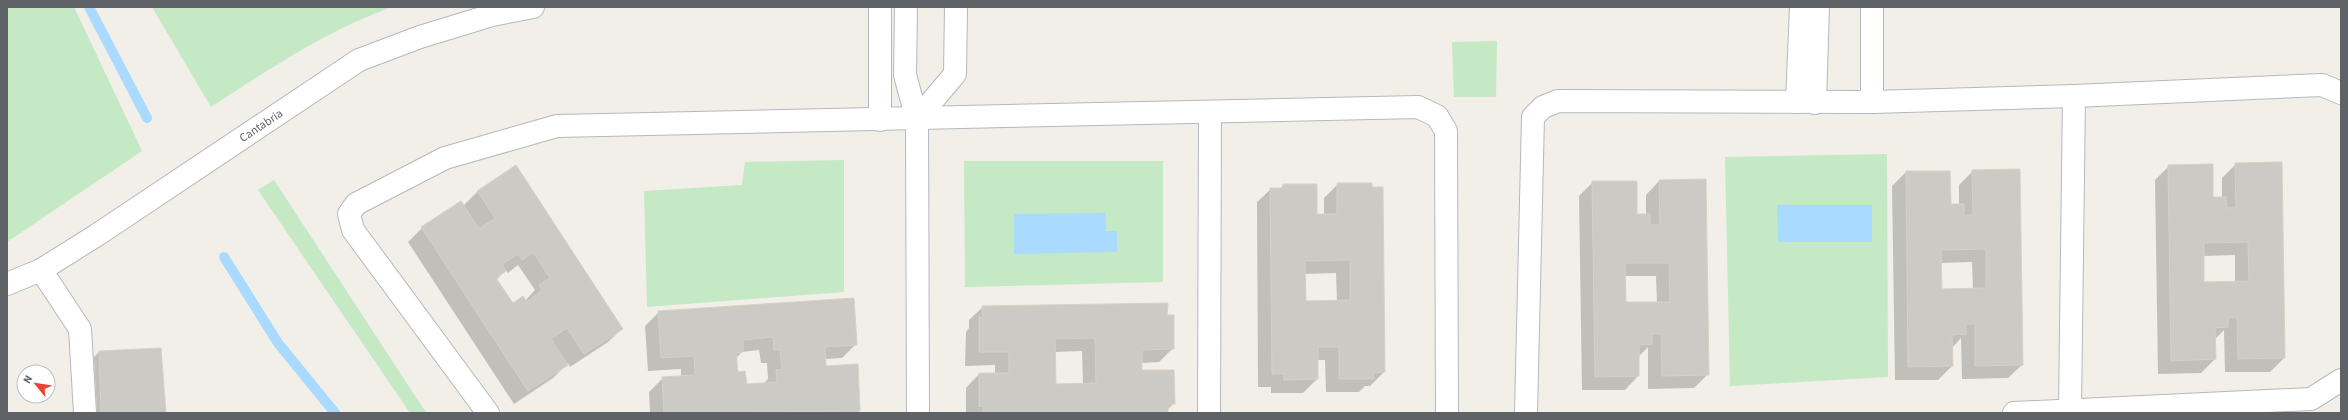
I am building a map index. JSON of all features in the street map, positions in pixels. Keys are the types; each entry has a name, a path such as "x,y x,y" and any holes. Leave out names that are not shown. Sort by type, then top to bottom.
{"street":[{"name":"Cantabria","path":"7,284 41,270 97,235 359,60 420,37 492,15 533,7"},
{"path":"880,7 880,120"},
{"path":"906,7 905,75 917,119 918,413"},
{"path":"917,119 955,74 956,7"},
{"path":"1801,7 1806,102"},
{"path":"1806,102 1818,7"},
{"path":"1872,7 1872,102"},
{"path":"1526,413 1533,117 1543,107 1558,101 1872,102 2074,96 2322,85 2341,93"},
{"path":"2070,409 2074,96"},
{"path":"488,413 353,230 349,214 356,204 445,158 557,126 1418,107 1437,116 1446,131 1447,413"},
{"path":"1209,413 1210,112"},
{"path":"41,270 80,329 85,413"},
{"path":"2014,413 2070,409 2311,399 2341,380"}],"green space":[{"path":"7,7 74,7 142,151 7,242"},
{"path":"152,7 392,7 368,16 321,39 276,65 211,107"},
{"path":"1497,41 1496,97 1454,97 1452,42"},
{"path":"1887,154 1888,377 1730,386 1725,157"},
{"path":"844,160 844,292 647,307 644,191 742,185 745,162"},
{"path":"964,161 1163,161 1163,282 965,287"},
{"path":"274,180 427,413 410,413 258,190"}],"water":[{"path":"1777,205 1872,205 1872,242 1778,242"},
{"path":"1105,213 1106,231 1117,231 1117,252 1014,254 1014,214"}],"building":[{"path":"2282,162 2285,358 2238,359 2237,317 2228,318 2228,327 2215,328 2216,359 2171,361 2168,165 2213,164 2213,197 2226,197 2227,208 2236,208 2235,163","holes":["2248,242 2249,281 2204,282 2204,243"]},
{"path":"516,165 623,329 584,354 567,328 551,339 568,365 528,391 421,227 461,201 479,229 495,218 477,191","holes":["533,252 550,278 539,285 542,290 527,302 523,296 513,303 496,278 506,271 502,264 518,254 522,260"]},
{"path":"2020,169 2023,365 1975,366 1975,324 1966,324 1966,334 1952,335 1953,366 1908,367 1906,171 1950,171 1951,204 1964,204 1964,215 1973,215 1972,170","holes":["1986,249 1986,288 1942,289 1941,250"]},
{"path":"1706,179 1709,375 1662,376 1661,334 1652,334 1652,344 1639,345 1639,376 1595,377 1592,181 1637,181 1637,214 1650,214 1650,225 1660,225 1659,180","holes":["1625,263 1669,263 1670,302 1626,302"]},
{"path":"1337,183 1372,183 1372,187 1383,187 1385,372 1373,373 1374,379 1339,379 1339,347 1318,347 1318,379 1284,380 1284,374 1272,374 1270,188 1283,188 1283,184 1317,184 1317,214 1337,214","holes":["1350,260 1350,300 1306,301 1305,261"]},
{"path":"854,298 857,345 825,347 826,366 858,364 860,411 664,413 662,377 695,375 694,356 661,358 658,311","holes":["773,337 774,350 780,350 782,369 776,370 777,382 747,384 745,371 738,372 736,353 743,352 743,340"]},
{"path":"1168,303 1167,315 1174,315 1174,349 1142,350 1142,370 1174,370 1175,404 1168,404 1168,413 983,413 983,406 979,407 979,373 1009,373 1009,352 979,352 979,317 983,317 982,306","holes":["1095,338 1096,383 1056,384 1055,339"]},
{"path":"161,348 166,413 101,413 99,351"}],"waterway":[{"path":"89,7 147,118"},
{"path":"224,257 278,343 335,413"}]}
